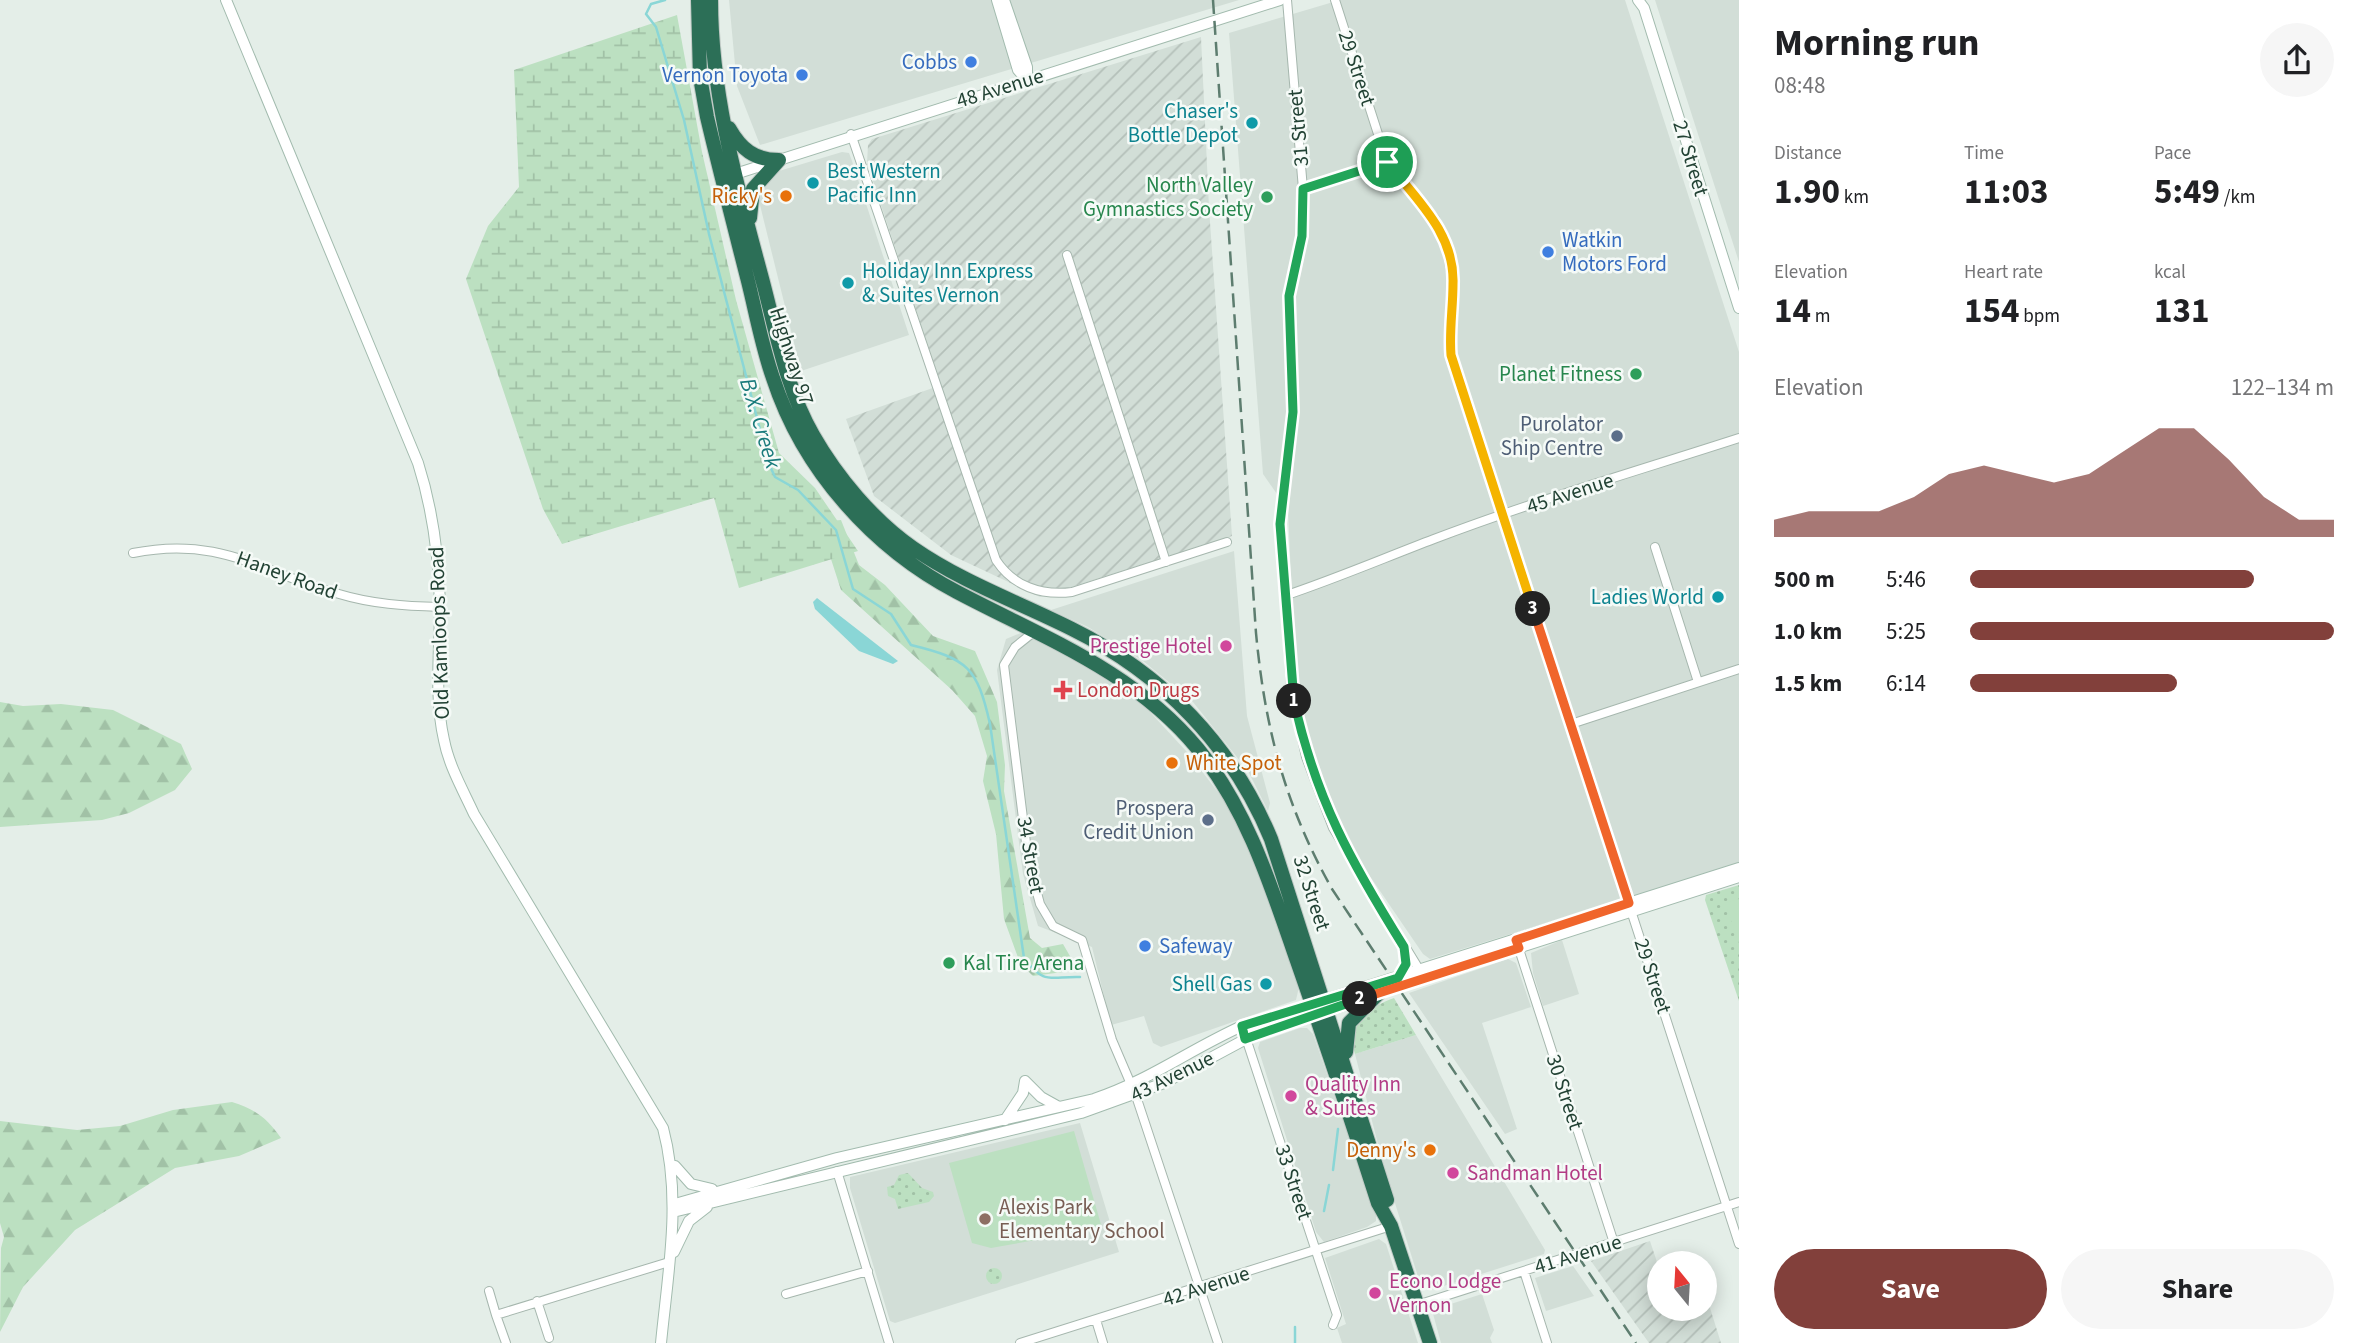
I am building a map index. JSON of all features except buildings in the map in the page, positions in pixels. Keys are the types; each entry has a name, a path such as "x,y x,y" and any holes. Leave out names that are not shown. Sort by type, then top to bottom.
{"highway":[{"name":"Highway 97","path":"698,0 700,77 728,176 773,380 800,442 842,502 902,559 954,591 1035,631 1128,683"},
{"name":"Highway 97","path":"711,0 728,176 750,231 787,372 813,434 856,496 911,547 952,572 1089,638"},
{"path":"720,110 743,149 753,156 779,160"},
{"path":"750,231 753,189 779,160"},
{"name":"32 Street","path":"1089,638 1143,671 1193,715 1229,760 1256,804 1271,839 1378,1203 1391,1226 1430,1343"},
{"name":"32 Street","path":"1128,683 1176,724 1214,770 1253,839 1348,1075 1388,1200 1391,1226"},
{"path":"1348,1075 1346,1032 1357,1012 1379,993"}],"street":[{"name":"Old Kamloops Road","path":"226,0 418,463 436,535 440,607 438,696 443,740 453,770 474,814 663,1128 671,1157 674,1208 669,1267"},
{"path":"997,0 1017,70 1027,80"},
{"path":"1004,0 1027,67 1027,80"},
{"name":"48 Avenue","path":"728,176 851,134 1280,0"},
{"name":"31 Street","path":"1287,0 1303,189 1302,236 1289,296 1293,412 1280,524 1291,689 1306,757 1333,828 1422,974"},
{"name":"29 Street","path":"1335,0 1387,162 1435,219 1446,244 1453,284 1449,333 1451,355 1739,1244"},
{"name":"27 Street","path":"1642,3 1739,307"},
{"path":"851,134 996,560 1006,574 1033,589 1055,595 1072,592 1227,542"},
{"path":"1303,189 1387,162"},
{"path":"1067,255 1166,562"},
{"name":"45 Avenue","path":"1284,596 1351,574 1433,540 1502,516 1739,438"},
{"path":"1655,547 1698,682"},
{"name":"Haney Road","path":"133,554 150,550 222,552 362,600 440,607"},
{"name":"34 Street","path":"1035,631 1015,648 1004,665 1028,859 1040,904 1053,926 1082,940 1112,1040 1135,1091 1218,1343"},
{"path":"1571,723 1739,669"},
{"path":"1214,770 1229,760"},
{"name":"43 Avenue","path":"674,1208 720,1189 837,1158 1135,1091 1205,1043 1242,1026 1379,993 1422,974 1631,907 1739,868"},
{"name":"43 Avenue","path":"1631,907 1739,877"},
{"name":"30 Street","path":"1517,944 1614,1243"},
{"path":"1398,978 1406,964 1404,947"},
{"name":"43 Avenue","path":"674,1208 713,1204 837,1171 1081,1113 1320,1007 1398,978 1422,974"},
{"name":"33 Street","path":"1242,1026 1337,1315 1333,1325"},
{"path":"1005,1120 1023,1093 1025,1081 1041,1097 1059,1107"},
{"path":"671,1157 684,1180 704,1189 720,1189"},
{"path":"837,1171 889,1343"},
{"name":"41 Avenue","path":"1417,1305 1739,1202"},
{"path":"661,1343 669,1267 680,1234 689,1221 713,1204"},
{"name":"42 Avenue","path":"1020,1343 1391,1226"},
{"path":"496,1315 537,1301 669,1267"},
{"path":"786,1294 867,1270"},
{"path":"1524,1271 1547,1343"},
{"path":"489,1291 506,1343"},
{"path":"537,1301 549,1338"},
{"path":"1096,1321 1103,1343"}],"shaded area":[{"path":"729,0 1239,0 760,145 737,86"},
{"path":"1340,0 1625,0 1739,352 1739,863 1430,959 1423,954 1365,869 1333,811 1297,714 1288,510 1263,474 1229,33"},
{"path":"1655,0 1739,0 1739,262"},
{"path":"1201,37 1209,208 1232,536 1040,597 951,555 874,496 846,419 941,385 867,163 868,145 872,139"},
{"path":"842,152 849,153 852,161 909,335 801,371 759,201 767,180 779,171"},
{"path":"1234,551 1247,716 1270,803 1268,811 1248,771 1193,702 1143,661 1088,627 1051,610"},
{"path":"1023,632 1066,652 1137,698 1187,752 1231,809 1270,896 1299,987 1296,1000 1161,1047 1153,1043 1144,1016 1111,1025 1092,947 1038,926 1023,874 997,670 1006,639"},
{"path":"1562,940 1579,994 1543,1006 1533,973 1531,953"},
{"path":"1508,959 1516,963 1531,1007 1482,1023 1517,1129 1505,1134 1409,993"},
{"path":"1307,1028 1313,1034 1376,1215 1376,1221 1367,1227 1324,1242 1316,1232 1258,1048 1260,1042"},
{"path":"1416,1035 1545,1250 1544,1254 1428,1291 1420,1283 1384,1168 1355,1054"},
{"name":"Alexis Park Elementary School","path":"1080,1123 1119,1252 895,1323 890,1321 850,1188 850,1177"},
{"path":"1379,1239 1386,1244 1418,1343 1342,1343 1337,1328 1346,1324 1325,1258"},
{"path":"1650,1241 1653,1251 1647,1251 1647,1321 1714,1321 1721,1343 1649,1343 1591,1261"},
{"path":"1573,1266 1594,1296 1546,1311 1535,1278"},
{"path":"1482,1294 1494,1330 1490,1338 1492,1343 1441,1343 1432,1310"}],"green space":[{"path":"677,15 702,152 736,300 779,453 815,488 858,551 739,588 714,498 562,544 543,509 466,279 488,226 519,187 514,70"},
{"path":"841,520 859,565 885,585 933,636 975,651 997,702 1005,765 1004,791 1030,938 1042,948 1063,944 1078,970 1033,976 1020,963 1004,919 996,834 983,781 987,756 975,716 952,690 841,590 819,522"},
{"path":"0,702 23,706 61,704 113,710 181,744 192,769 175,790 129,813 102,820 0,827"},
{"path":"1739,885 1739,1001 1705,900 1706,895"},
{"path":"1739,899 1739,944 1725,903"},
{"path":"1394,998 1416,1035 1355,1054 1354,1034 1361,1018 1376,1006"},
{"path":"232,1102 260,1115 281,1138 239,1156 175,1168 75,1230 23,1287 0,1332 1,1248 4,1237 0,1223 0,1121 77,1130 120,1126 173,1110"},
{"path":"1074,1131 1102,1228 991,1248 972,1243 949,1163"},
{"path":"908,1173 922,1188 933,1192 934,1196 929,1202 898,1209 895,1199 888,1196 887,1187 894,1185 899,1175"},
{"path":"991,1268 997,1268 1002,1276 1000,1282 991,1284 986,1279 986,1273"}],"water":[{"path":"817,598 898,661 893,664 859,651 815,609 813,602"}],"waterway":[{"name":"B.X. Creek","path":"665,0 651,4 646,14 656,27 684,120 709,234 769,464 775,477 798,490 836,530 853,589 891,614 911,645 958,661 974,678 990,724 1024,958 1043,976 1080,977"},
{"name":"B.X. Creek","path":"1333,1170 1338,1129"},
{"name":"B.X. Creek","path":"1324,1211 1329,1185"},
{"name":"B.X. Creek","path":"1295,1327 1295,1343"}],"railway":[{"path":"1213,0 1256,633 1265,702 1280,766 1302,827 1332,889 1636,1343"}],"place":[{"name":"Cobbs","path":"971,62"},
{"name":"Vernon Toyota","path":"802,75"},
{"name":"Chaser's Bottle Depot","path":"1252,123"},
{"name":"Best Western Pacific Inn","path":"813,183"},
{"name":"Ricky's","path":"786,196"},
{"name":"North Valley Gymnastics Society","path":"1267,197"},
{"name":"Watkin Motors Ford","path":"1548,252"},
{"name":"Holiday Inn Express & Suites Vernon","path":"848,283"},
{"name":"Planet Fitness","path":"1636,374"},
{"name":"Purolator Ship Centre","path":"1617,436"},
{"name":"Ladies World","path":"1718,597"},
{"name":"Prestige Hotel","path":"1226,646"},
{"name":"London Drugs","path":"1063,690"},
{"name":"White Spot","path":"1172,763"},
{"name":"Prospera Credit Union","path":"1208,820"},
{"name":"Safeway","path":"1145,946"},
{"name":"Kal Tire Arena","path":"949,963"},
{"name":"Shell Gas","path":"1266,984"},
{"name":"Quality Inn & Suites","path":"1291,1096"},
{"name":"Denny's","path":"1430,1150"},
{"name":"Sandman Hotel","path":"1453,1173"},
{"name":"Alexis Park Elementary School","path":"985,1219"},
{"name":"Econo Lodge Vernon","path":"1375,1293"}],"route":[{"path":"1387,162 1435,219 1446,244 1453,284 1449,333 1451,355 1629,903 1516,940 1519,948 1245,1039 1242,1026 1398,978 1407,958 1404,947 1333,828 1306,757 1291,689 1280,524 1293,412 1289,296 1302,236 1303,189 1387,162"}]}
